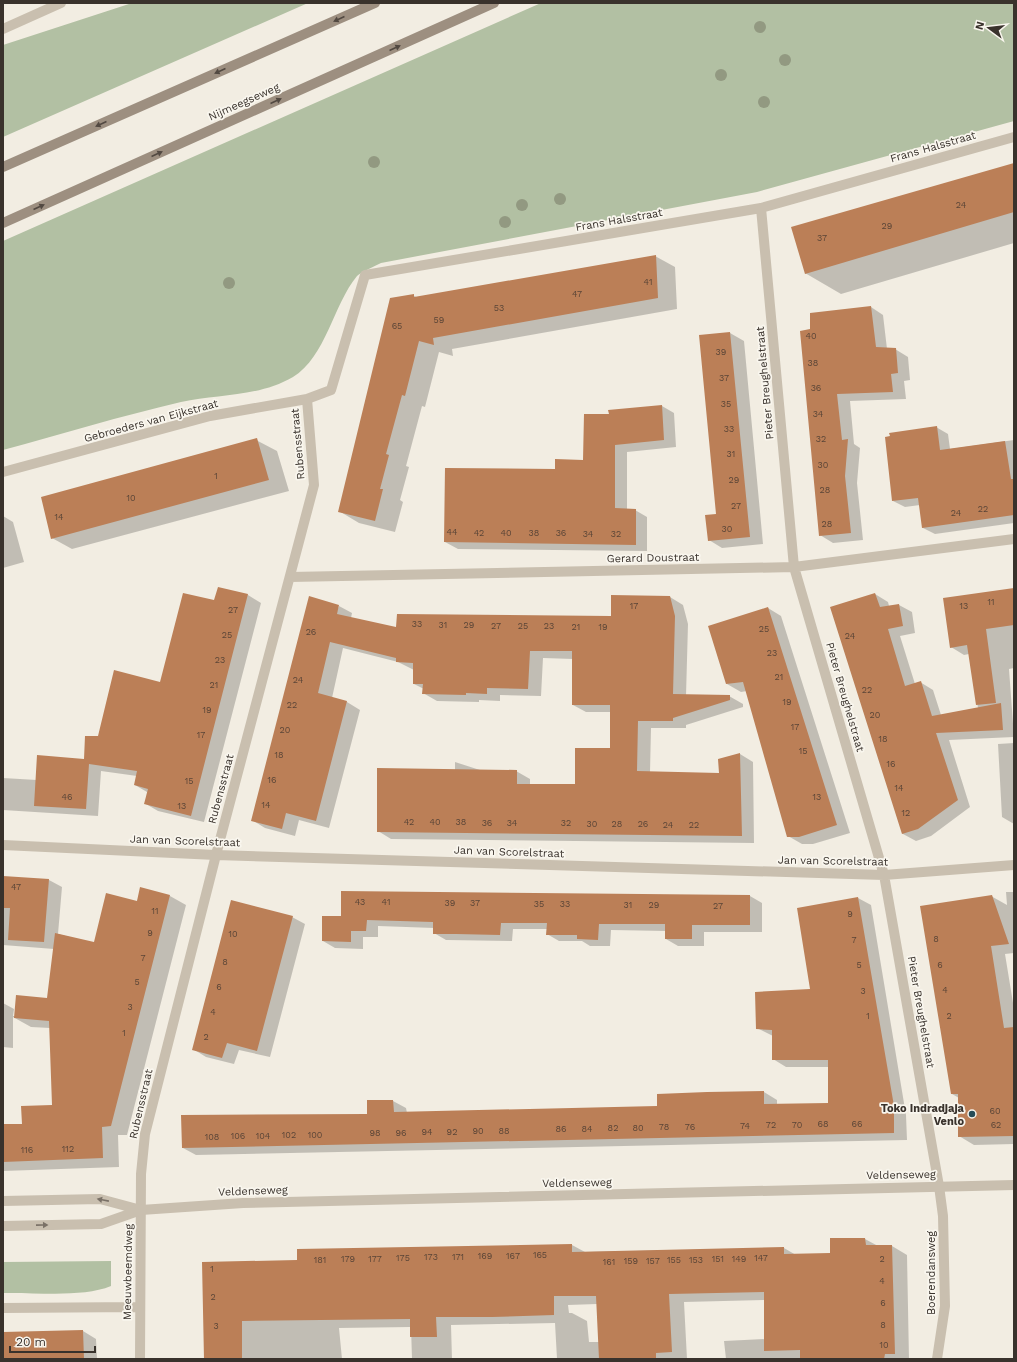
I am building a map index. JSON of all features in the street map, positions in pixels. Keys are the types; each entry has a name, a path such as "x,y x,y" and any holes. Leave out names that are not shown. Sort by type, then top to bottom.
{"main road":[{"path":"3,167 374,3"},
{"name":"Nijmeegseweg","path":"3,223 494,3"}],"street":[{"path":"3,29 61,3"},
{"name":"Frans Halsstraat","path":"307,399 331,390 365,275 761,208 1014,137"},
{"name":"Pieter Breughelstraat","path":"761,208 794,567 884,875 939,1186"},
{"name":"Gebroeders van Eijkstraat","path":"3,472 210,416 307,399"},
{"name":"Rubensstraat","path":"141,1210 141,1174 145,1134 216,855 314,485 307,399"},
{"name":"Gerard Doustraat","path":"290,577 794,567 1014,539"},
{"name":"Jan van Scorelstraat","path":"3,845 216,855 884,875 1014,865"},
{"name":"Veldenseweg","path":"3,1226 101,1224 141,1210 243,1202 1014,1185"},
{"name":"Boerendansweg","path":"937,1359 945,1306 943,1216 939,1186"},
{"name":"Veldenseweg","path":"3,1201 100,1199 141,1210"},
{"name":"Meeuwbeemdweg","path":"140,1359 139,1307 141,1210"},
{"path":"3,1308 139,1307"}],"green space":[{"path":"132,3 308,3 3,137 3,45"},
{"path":"541,3 1014,3 1014,121 757,192 381,263 357,276 342,301 314,357 293,377 252,392 181,402 3,450 3,241"},
{"path":"111,1261 111,1286 99,1290 58,1294 3,1293 3,1262"}],"building":[{"path":"1014,163 1014,212 805,274 791,227"},
{"path":"656,255 658,298 433,338 434,345 419,341 405,396 402,395 386,454 389,455 380,489 383,489 375,521 338,512 390,298 414,294 414,297"},
{"path":"871,306 876,347 896,348 898,373 891,374 893,392 837,394 842,440 848,439 845,476 851,533 819,536 800,331 810,329 810,313"},
{"path":"730,332 750,537 708,541 705,515 716,514 699,335"},
{"path":"662,405 664,440 615,445 615,508 636,509 636,545 444,542 445,468 555,469 555,459 583,460 584,414 609,414 608,410"},
{"path":"937,426 940,450 1005,441 1011,479 1014,479 1014,515 922,528 918,498 892,501 885,437 890,436 889,433"},
{"path":"257,438 269,480 51,539 41,497"},
{"path":"218,587 248,594 191,816 144,804 148,789 134,785 137,771 89,764 86,809 34,806 37,755 84,759 85,736 98,736 114,670 160,682 183,593 214,600"},
{"path":"1014,588 1014,625 986,629 996,703 976,705 967,645 950,648 943,598"},
{"path":"875,593 880,607 899,604 903,626 888,629 905,686 921,681 932,716 1001,703 1003,730 936,733 958,800 918,829 902,834 830,607"},
{"path":"611,595 670,596 675,616 673,694 730,695 730,700 673,718 673,721 638,721 637,771 719,773 718,759 740,753 742,836 377,832 377,768 517,770 517,784 575,784 575,748 610,748 610,705 572,705 572,651 530,651 528,689 487,688 487,694 466,693 466,695 422,694 423,684 413,684 413,663 396,662 396,658 330,642 318,693 347,701 316,821 286,813 282,829 251,821 309,596 339,605 337,614 396,627 397,614 611,616"},
{"path":"768,607 837,825 799,837 787,837 743,682 726,684 708,626"},
{"path":"3,876 49,879 44,942 8,940 10,908 3,908"},
{"path":"140,887 170,895 111,1126 102,1127 103,1158 3,1162 3,1124 22,1124 21,1106 52,1105 49,1021 14,1018 16,995 47,998 55,933 94,942 106,893 137,901"},
{"path":"341,891 750,895 750,925 692,925 692,939 665,939 665,924 599,924 598,940 577,939 577,935 546,935 547,923 501,923 500,935 433,934 433,922 367,920 366,931 351,931 351,942 322,941 322,916 341,916"},
{"path":"992,895 1009,944 991,946 1004,1028 1014,1027 1014,1136 958,1137 958,1094 951,1094 920,906"},
{"path":"858,897 894,1106 894,1133 182,1148 181,1115 367,1114 367,1100 393,1100 394,1112 657,1106 657,1094 707,1092 764,1091 764,1104 828,1103 828,1060 772,1060 772,1030 756,1029 755,992 810,989 797,908"},
{"path":"231,900 293,916 257,1051 227,1043 222,1058 192,1050"},
{"path":"830,1238 865,1238 866,1245 892,1245 895,1354 885,1354 884,1359 800,1359 800,1350 764,1351 764,1292 669,1294 672,1352 656,1353 656,1359 599,1359 596,1296 554,1296 554,1315 436,1317 437,1337 410,1337 410,1319 242,1321 242,1359 204,1359 202,1262 297,1260 297,1249 572,1244 572,1252 784,1247 784,1254 830,1253"},
{"path":"83,1330 84,1359 3,1359 3,1332"}],"place":[{"name":"Toko Indradjaja Venlo","path":"972,1114"}]}
